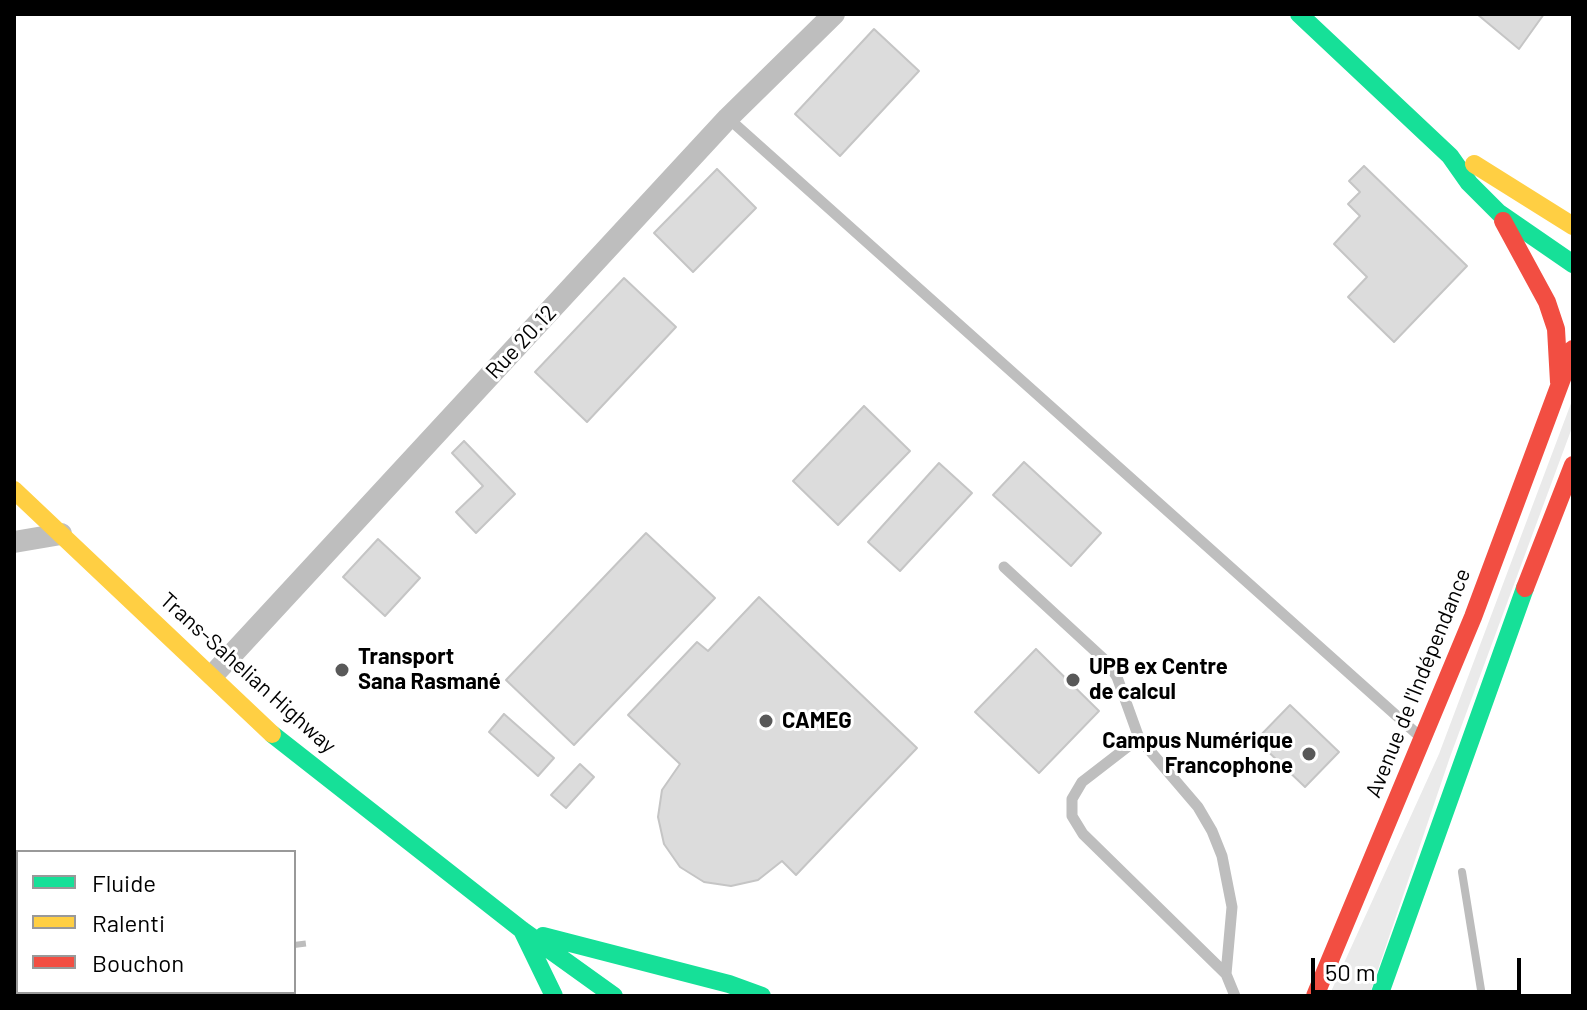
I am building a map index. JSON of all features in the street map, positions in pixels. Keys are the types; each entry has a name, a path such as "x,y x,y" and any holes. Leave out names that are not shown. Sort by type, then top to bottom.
{"main road":[{"path":"1299,14 1450,156 1469,183 1499,213 1573,264"},
{"path":"1450,156 1474,164 1573,226"},
{"path":"1499,213 1547,302 1556,329 1559,387"},
{"name":"Avenue de l'Indépendance","path":"1315,996 1473,617 1573,349"},
{"path":"1379,996 1531,572 1573,465"},
{"name":"Trans-Sahelian Highway","path":"14,490 279,740 522,930 614,996"},
{"path":"1407,922 1409,966"},
{"path":"522,930 554,996"},
{"name":"Trans-Sahelian Highway","path":"522,930 729,984 762,996"}],"street":[{"name":"Rue 20.12","path":"213,675 728,118 834,14"},
{"path":"14,542 61,534"}],"lane":[{"path":"728,118 1423,740"},
{"path":"1004,567 1107,662 1123,692 1139,738 1198,807 1212,831 1222,856 1232,907 1226,974"},
{"path":"1139,738 1082,782 1072,799 1072,816 1083,834 1226,974 1235,996"}],"shaded area":[{"path":"1573,398 1573,425 1450,757 1369,996 1329,996 1439,754"}],"building":[{"path":"1477,14 1544,14 1519,49"},
{"path":"874,29 919,71 840,156 795,114"},
{"path":"1364,166 1467,266 1394,342 1348,297 1367,277 1334,244 1360,216 1348,204 1360,192 1349,181"},
{"path":"717,169 756,208 693,272 654,233"},
{"path":"624,278 676,327 587,422 535,372"},
{"path":"864,406 910,451 838,525 793,481"},
{"path":"464,441 515,494 476,533 456,512 483,486 452,453"},
{"path":"1024,462 1101,533 1071,566 993,495"},
{"path":"939,463 972,493 900,571 868,542"},
{"path":"646,533 715,598 574,745 506,680"},
{"path":"378,539 420,578 385,616 343,577"},
{"path":"759,597 917,748 796,875 782,861 758,880 731,886 704,882 680,867 664,844 658,817 662,790 680,764 628,715 697,642 708,651"},
{"path":"1036,649 1099,711 1039,773 975,712"},
{"path":"1290,705 1339,752 1305,787 1256,740"},
{"path":"504,714 554,758 538,776 489,732"},
{"path":"580,764 594,777 566,808 551,795"}],"waterway":[{"path":"1462,872 1482,996"}],"railway":[{"path":"296,945 309,943"},
{"path":"21,996 32,994"}],"traffic: fast":[{"path":"1299,14 1450,156 1469,183 1499,213 1573,264"},
{"path":"1379,996 1525,588"},
{"path":"272,734 522,930 614,996"},
{"path":"522,930 554,996"},
{"path":"543,936 729,984 762,996"}],"traffic: slow":[{"path":"1474,164 1573,226"},
{"path":"14,490 272,734"}],"traffic: jam":[{"path":"1503,221 1547,302 1556,329 1559,382"},
{"path":"1315,996 1473,617 1573,349"},
{"path":"1525,588 1573,465"}],"place":[{"name":"Transport Sana Rasmané","path":"342,670"},
{"name":"UPB ex Centre de calcul","path":"1073,680"},
{"name":"CAMEG","path":"766,721"},
{"name":"Campus Numérique Francophone","path":"1309,754"}]}
